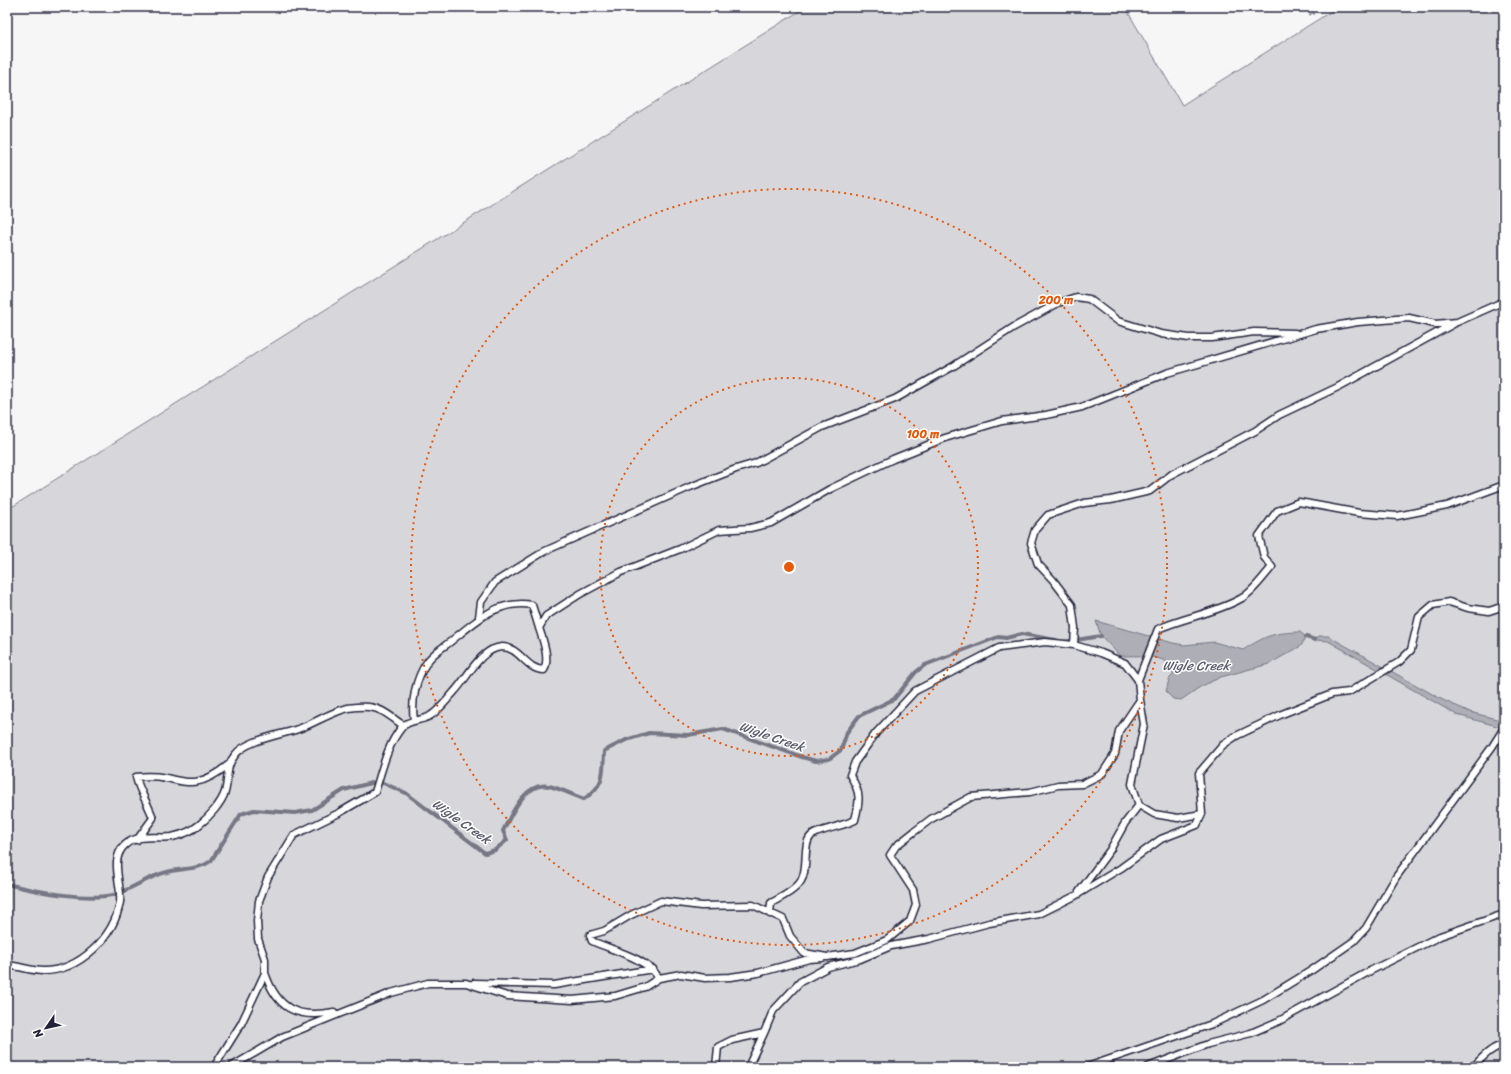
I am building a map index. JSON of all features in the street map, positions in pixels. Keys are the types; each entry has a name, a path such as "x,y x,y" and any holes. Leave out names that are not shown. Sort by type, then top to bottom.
{"lane":[{"path":"479,617 481,602 495,582 545,551 690,486 756,463 801,437 822,427 895,399 952,367 1014,327 1058,303 1076,297 1089,299 1118,321 1161,334 1189,338 1212,338 1254,332 1302,334"},
{"path":"1074,645 1075,628 1072,605 1053,580 1038,564 1031,543 1035,530 1048,515 1084,502 1111,500 1150,491 1172,474 1255,431 1279,415 1338,387 1457,322 1500,303 1504,309"},
{"path":"539,628 546,616 580,594 621,572 680,549 719,530 750,528 771,522 830,489 893,459 945,438 1002,421 1046,416 1082,407 1167,373 1316,329 1358,322 1409,318 1435,324 1457,322"},
{"path":"1202,814 1178,818 1154,814 1139,805 1132,784 1144,724 1138,680 1158,629 1174,621 1202,614 1243,598 1272,568 1264,557 1259,536 1276,511 1299,502 1359,513 1398,516 1447,506 1504,485"},
{"path":"748,1067 773,1011 800,982 828,967 860,959 891,946 929,939 989,923 1039,914 1075,896 1121,868 1161,839 1197,825 1202,814 1198,773 1223,745 1236,736 1282,714 1332,694 1349,692 1399,662 1410,650 1419,617 1433,605 1449,602 1468,608 1489,611 1504,606"},
{"path":"345,1010 316,1016 300,1012 280,1003 271,990 265,973 265,959 258,939 257,921 259,901 268,877 294,835 375,792 389,750 403,725 414,720 428,717 455,691 478,662 490,652 502,647 514,650 537,670 544,670 547,664 543,641 532,605 520,603 497,609 479,617 440,649 427,662 417,682 412,709 414,720"},
{"path":"770,914 771,903 785,895 801,882 807,864 806,847 811,836 826,830 844,826 855,820 860,800 857,787 850,775 855,762 876,733 915,691 999,648 1045,642 1074,645 1101,653 1125,663 1138,680"},
{"path":"466,983 507,996 572,1000 615,996 645,987 659,978 681,974 705,978 730,977 758,973 809,959 855,953 888,940 910,921 916,905 913,890 890,855 900,842 931,819 971,797 1030,792 1058,785 1082,784 1102,774 1114,754 1119,731 1140,700"},
{"path":"136,840 153,818 147,800 138,788 136,777 148,775 188,783 203,782 217,774 228,765 236,754 256,742 299,729 348,708 371,707 385,712 403,725"},
{"path":"1087,1067 1212,1024 1263,1000 1312,970 1354,941 1366,928 1396,877 1492,747 1504,728"},
{"path":"7,965 42,971 64,969 85,957 110,931 120,902 117,858 125,844 136,840 159,836 171,837 198,826 208,817 225,792 228,765"},
{"path":"1075,896 1101,863 1125,823 1139,805"},
{"path":"659,978 653,969 637,960 592,940 590,935 604,931 631,915 661,901 701,906 753,905 783,919 790,936 804,953 828,957"},
{"path":"1148,1067 1208,1044 1251,1033 1279,1021 1370,971 1440,936 1504,914"},
{"path":"231,1067 282,1037 345,1010 390,993 428,983 554,985 595,977 632,974 653,969"},
{"path":"214,1067 241,1024 265,973"},
{"path":"716,1067 718,1047 732,1040 764,1033"},
{"path":"1473,1067 1485,1054 1499,1046 1504,1045"}],"path":[{"path":"1306,7 1311,15 1324,7"}],"shaded area":[{"path":"806,7 1125,7 1182,105 1338,7 1504,7 1504,1067 7,1067 7,510"}],"water":[{"name":"Wigle Creek","path":"1096,621 1173,643 1184,645 1214,642 1243,650 1264,638 1276,634 1300,632 1306,637 1301,646 1269,664 1221,677 1200,687 1181,700 1173,699 1166,692 1169,679 1173,675 1173,666 1161,659 1141,656 1120,656 1101,636"},
{"path":"1319,636 1328,636 1443,700 1470,712 1504,721 1504,728 1457,715 1328,641 1314,639"}],"waterway":[{"name":"Wigle Creek","path":"7,884 63,895 94,897 108,896 119,893 161,874 201,866 211,861 241,814 254,810 295,813 312,810 344,790 371,783 383,783 406,793 485,853 495,850 507,840 503,831 515,808 526,794 540,786 549,786 584,799 596,789 602,778 604,751 626,740 649,733 688,735 723,729 816,761 829,759 841,750 847,732 859,716 894,699 916,672 925,665 998,637 1006,638 1022,634 1056,640"},
{"name":"Wigle Creek","path":"1063,642 1101,636"},
{"name":"Wigle Creek","path":"1306,637 1315,640"}]}
